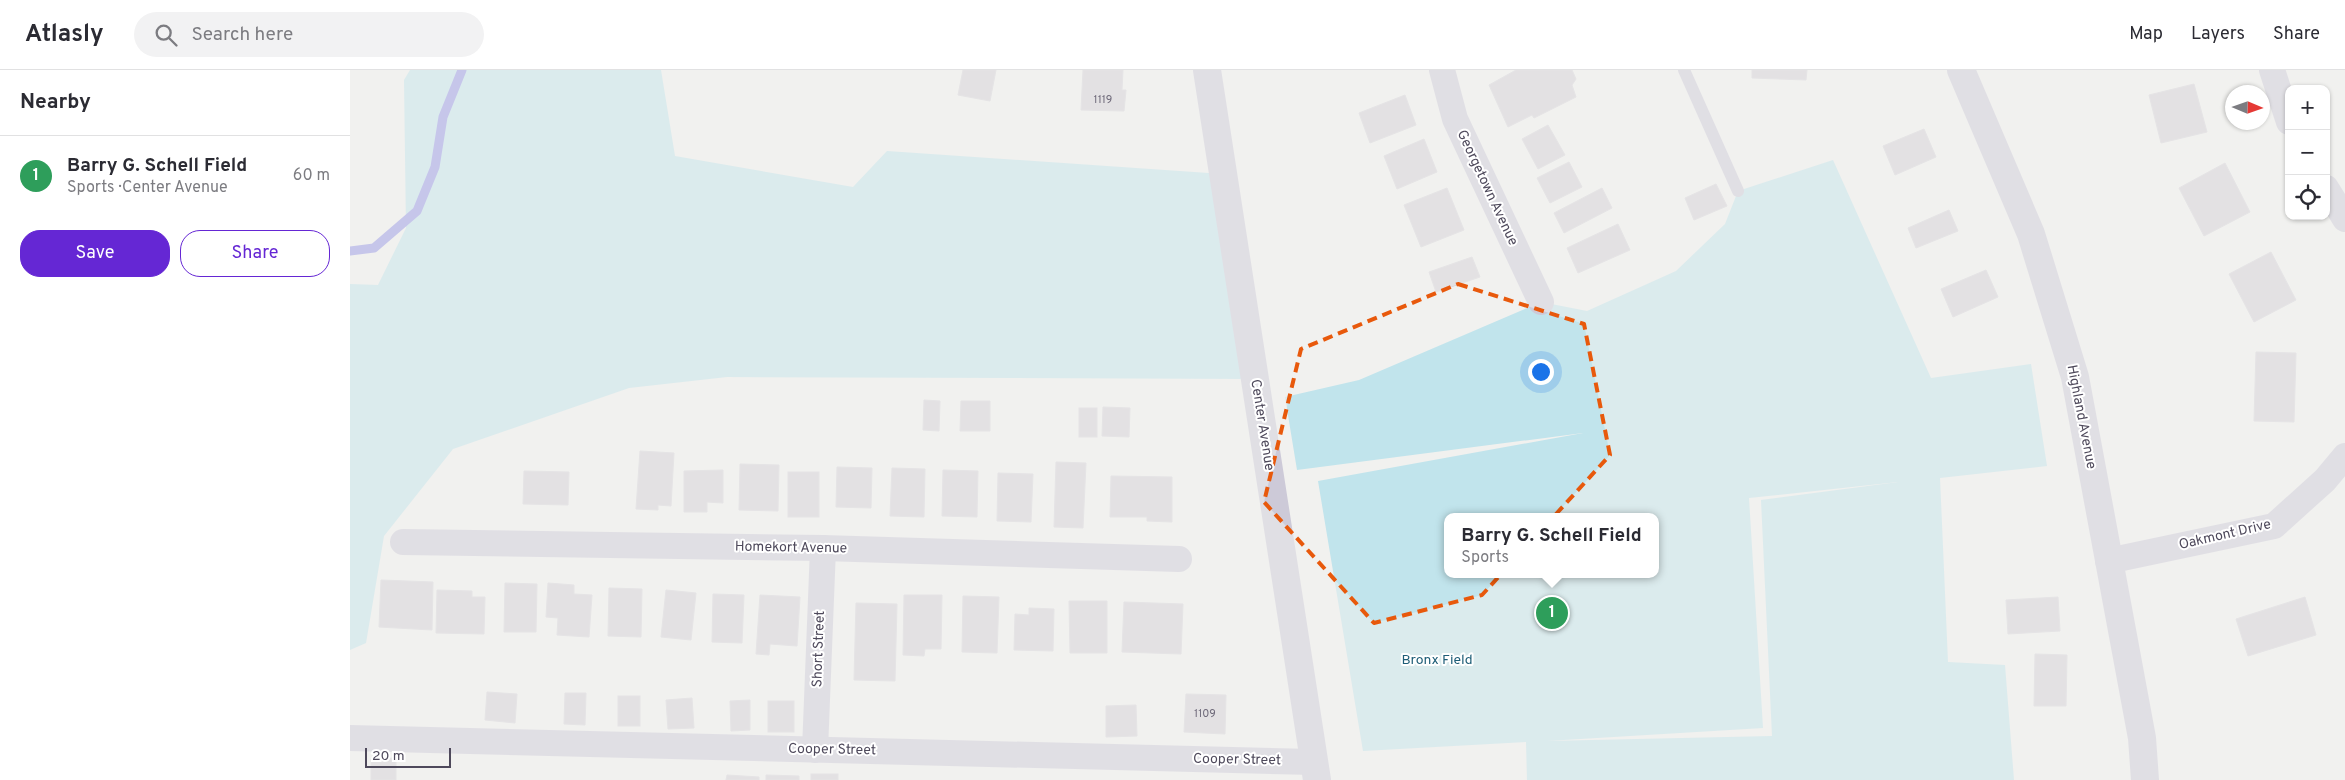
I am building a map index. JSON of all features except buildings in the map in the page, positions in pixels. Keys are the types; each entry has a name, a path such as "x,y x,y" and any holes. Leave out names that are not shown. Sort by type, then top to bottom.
{"street":[{"name":"Center Avenue","path":"1207,70 1316,771"},
{"name":"Georgetown Avenue","path":"1442,70 1455,118 1541,302"},
{"name":"Highland Avenue","path":"1961,70 2031,234 2075,377 2142,738 2145,780"},
{"path":"2272,70 2285,110"},
{"path":"2330,195 2345,219"},
{"name":"Oakmont Drive","path":"2108,561 2274,526 2326,480 2345,456"},
{"name":"Homekort Avenue","path":"403,542 823,548 1179,559"},
{"name":"Short Street","path":"815,750 823,548"},
{"name":"Cooper Street","path":"350,738 815,750 1316,771"}],"lane":[{"path":"1684,70 1738,191"}],"highlighted area":[{"path":"1458,284 1584,324 1610,455 1482,595 1374,623 1264,502 1301,349"}],"green space":[{"path":"410,70 661,70 675,156 853,187 887,151 1223,174 1255,379 727,377 629,388 453,449 384,536 366,643 350,650 350,284 378,285 406,228 404,80"},
{"name":"Bronx Field","path":"1833,160 1931,378 2031,364 2047,466 1940,478 1948,662 2005,665 2014,780 1527,780 1526,742 1363,751 1318,481 1583,433 1297,470 1285,397 1359,380 1541,302 1587,311 1676,271 1725,224 1738,191","holes":["1898,482 1761,500 1772,736 1547,741 1763,728 1749,498"]}],"waterway":[{"path":"350,251 374,248 417,211 435,167 443,117 462,70"}],"place":[{"name":"Barry G. Schell Field","path":"1552,613"}]}
